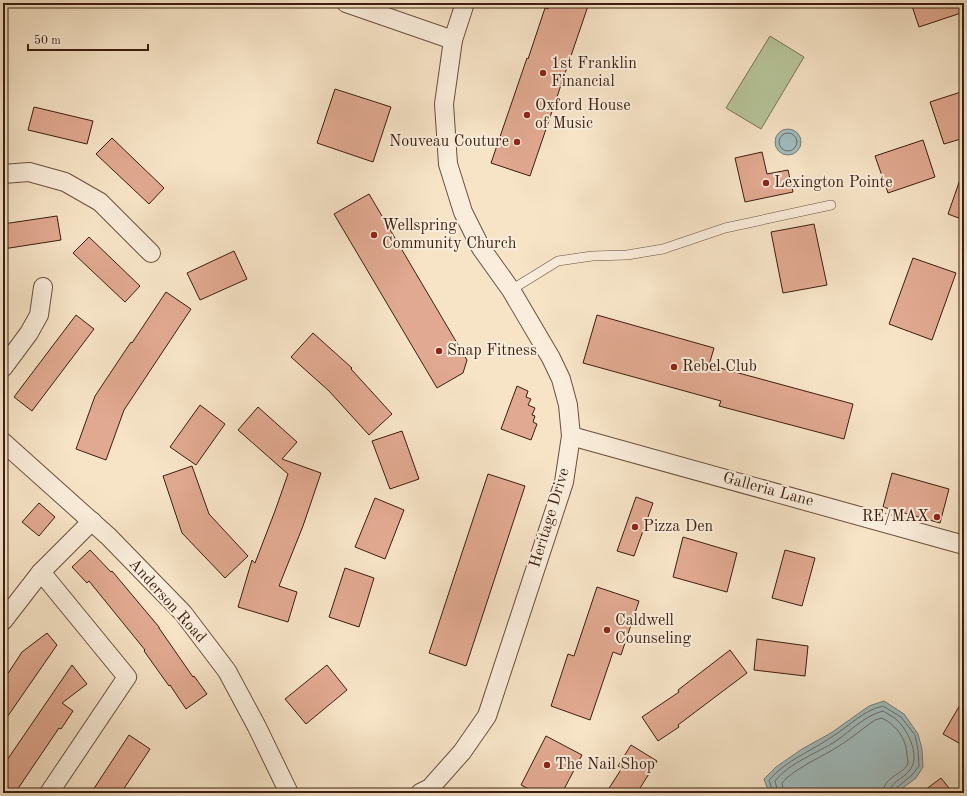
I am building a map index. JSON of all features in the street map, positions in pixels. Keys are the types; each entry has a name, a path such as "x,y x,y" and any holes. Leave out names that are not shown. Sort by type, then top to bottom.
{"street":[{"path":"346,3 453,40"},
{"name":"Heritage Drive","path":"420,793 430,788 462,752 486,716 564,482 571,436 568,405 561,379 548,353 511,290 481,248 463,212 448,164 444,104 453,40 466,3"},
{"path":"3,174 29,172 65,182 100,202 151,253"},
{"path":"3,368 29,333 39,315 43,287"},
{"name":"Galleria Lane","path":"571,436 964,545"},
{"name":"Anderson Road","path":"3,442 92,521 183,613 227,671 257,727 289,793"},
{"path":"3,621 41,572 92,521"},
{"path":"41,572 127,677 49,793"}],"lane":[{"path":"511,290 558,261 592,256 627,255 663,249 725,228 831,205"}],"green space":[{"path":"770,36 804,57 761,129 726,108"}],"water":[{"path":"788,129 797,133 801,142 797,151 788,155 779,151 775,142 779,133"},
{"path":"884,701 904,714 918,734 922,749 923,767 916,778 896,793 769,793 764,779 776,767 802,749 831,733 869,706"}],"building":[{"path":"550,3 589,3 530,176 491,163 545,8 548,9"},
{"path":"911,3 964,3 964,12 919,27"},
{"path":"335,89 391,107 373,162 317,143"},
{"path":"964,91 964,138 944,144 930,102"},
{"path":"34,107 93,121 87,144 28,130"},
{"path":"112,138 164,188 149,204 96,154"},
{"path":"923,140 935,177 888,193 875,156"},
{"name":"Lexington Pointe","path":"762,152 767,174 788,170 793,192 745,202 735,158"},
{"path":"962,174 964,174 964,220 948,214"},
{"path":"369,194 467,360 463,373 437,388 334,214"},
{"path":"57,216 61,240 3,249 3,224"},
{"path":"814,224 827,285 783,293 771,232"},
{"path":"89,237 140,286 125,302 73,253"},
{"path":"234,251 247,279 200,300 187,273"},
{"path":"913,258 956,273 932,340 889,324"},
{"path":"166,292 191,309 124,410 106,460 76,449 95,396"},
{"path":"76,315 94,329 32,411 14,397"},
{"path":"597,315 714,348 709,365 853,404 844,439 719,406 721,401 583,363"},
{"path":"313,333 352,368 351,369 392,414 369,435 329,391 291,357"},
{"path":"517,386 528,391 526,397 531,399 528,405 535,408 532,415 535,416 533,422 537,424 531,440 501,429"},
{"path":"200,405 225,424 196,465 170,447"},
{"path":"258,407 297,442 282,459 321,473 303,526 279,586 297,592 288,622 238,607 252,560 255,563 288,474 238,430"},
{"path":"402,431 419,479 390,489 372,441"},
{"path":"192,466 209,514 248,556 225,578 182,533 163,476"},
{"path":"892,473 949,489 940,523 883,507"},
{"path":"488,474 525,486 466,666 429,653"},
{"name":"Pizza Den","path":"636,497 653,503 634,556 617,551"},
{"path":"375,498 404,510 385,559 355,547"},
{"path":"39,503 55,517 39,536 22,522"},
{"path":"683,537 737,553 727,592 673,577"},
{"path":"90,550 111,572 112,571 159,627 193,677 194,676 207,694 186,709 144,651 145,650 89,581 87,583 72,567"},
{"path":"785,550 815,558 802,606 772,598"},
{"path":"345,568 374,578 359,627 329,617"},
{"path":"597,587 639,601 621,655 613,652 590,720 551,706 568,654 574,656"},
{"path":"47,633 57,645 3,723 3,681 22,652"},
{"path":"757,639 808,646 805,676 754,670"},
{"path":"730,650 747,673 678,725 679,727 658,741 642,717 679,692 678,690"},
{"path":"72,665 87,684 62,703 73,711 61,729 59,728 15,793 3,793 3,766"},
{"path":"327,665 347,690 306,724 285,699"},
{"path":"964,698 964,746 943,734"},
{"path":"129,735 150,749 121,793 91,793"},
{"path":"546,736 582,755 562,793 537,793 521,785"},
{"path":"631,745 657,761 637,793 606,793 622,768 618,766"},
{"path":"941,778 953,793 921,793"}],"place":[{"name":"1st Franklin Financial","path":"543,73"},
{"name":"Oxford House of Music","path":"527,115"},
{"name":"Nouveau Couture","path":"517,142"},
{"name":"Lexington Pointe","path":"766,183"},
{"name":"Wellspring Community Church","path":"374,235"},
{"name":"Snap Fitness","path":"439,351"},
{"name":"Rebel Club","path":"674,367"},
{"name":"RE/MAX","path":"937,517"},
{"name":"Pizza Den","path":"635,527"},
{"name":"Caldwell Counseling","path":"607,630"},
{"name":"The Nail Shop","path":"547,765"}]}
